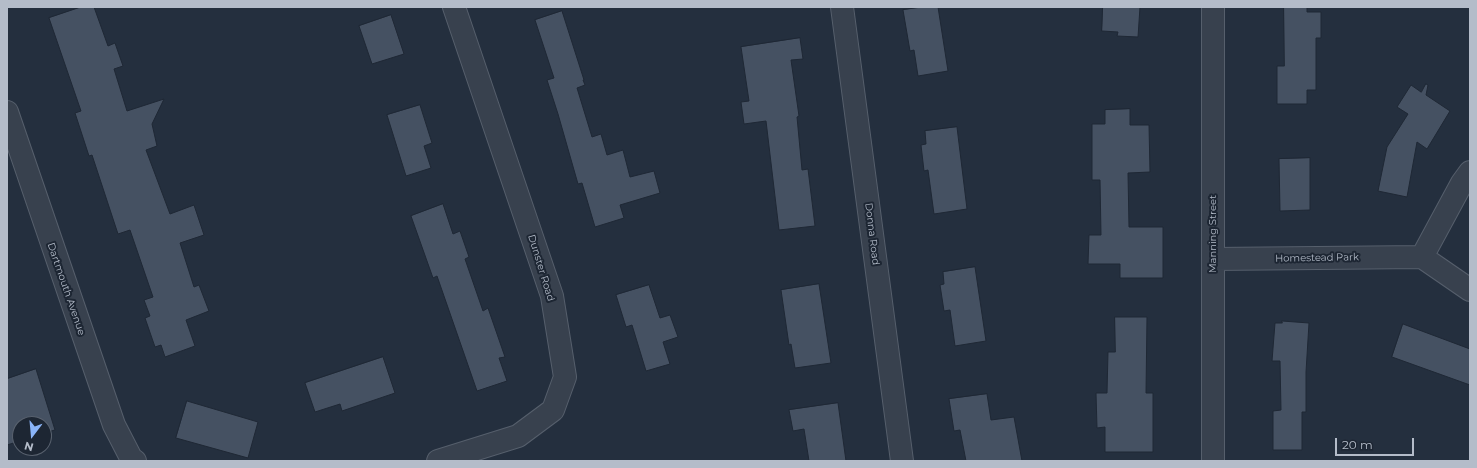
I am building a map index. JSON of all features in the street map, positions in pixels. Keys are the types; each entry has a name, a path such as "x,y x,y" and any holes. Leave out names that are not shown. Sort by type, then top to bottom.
{"street":[{"name":"Dunster Road","path":"438,461 518,436 553,410 565,377 552,296 454,7"},
{"name":"Donna Road","path":"842,7 902,461"},
{"name":"Manning Street","path":"1213,7 1213,461"},
{"name":"Dartmouth Avenue","path":"7,112 114,425 131,458 135,461"},
{"path":"1470,172 1462,183 1422,257 1470,290"},
{"name":"Homestead Park","path":"1213,259 1422,257"}],"building":[{"path":"81,7 94,7 108,46 115,43 123,66 114,69 127,111 164,99 152,124 157,146 146,150 170,214 194,205 204,235 180,243 194,287 199,285 209,311 186,320 195,346 165,357 161,345 155,347 145,318 150,316 144,300 153,297 130,230 118,234 92,155 89,156 75,113 81,111 49,18"},
{"path":"922,7 938,7 948,71 918,76 914,50 910,51 903,10"},
{"path":"1103,7 1140,7 1138,37 1117,36 1118,32 1102,31"},
{"path":"1284,7 1307,7 1307,12 1321,12 1321,38 1316,38 1316,90 1307,90 1307,104 1277,104 1277,66 1284,66"},
{"path":"562,11 584,80 585,85 577,88 592,137 601,134 607,155 623,150 630,177 654,171 660,193 620,205 624,218 595,227 582,183 578,184 547,80 554,78 535,20"},
{"path":"391,15 404,54 372,64 359,26"},
{"path":"800,38 803,59 791,60 799,116 797,117 802,170 808,169 815,226 779,230 766,121 744,124 741,102 749,101 741,47"},
{"path":"1426,84 1428,85 1426,95 1450,111 1427,149 1417,142 1407,197 1378,191 1387,147 1408,114 1397,107 1411,85 1421,92"},
{"path":"420,105 432,143 424,146 431,168 406,176 387,115"},
{"path":"1130,109 1130,125 1149,125 1150,172 1128,173 1129,227 1163,227 1163,278 1120,278 1120,264 1088,264 1089,235 1101,235 1100,180 1092,180 1092,124 1105,124 1105,110"},
{"path":"957,127 967,209 934,214 928,170 924,171 921,145 926,144 925,131"},
{"path":"1310,158 1310,210 1280,211 1279,159"},
{"path":"443,204 453,234 460,231 469,257 465,259 483,311 488,308 505,357 499,358 507,381 477,391 437,276 433,278 411,216"},
{"path":"975,267 986,341 955,346 950,310 944,311 940,285 944,284 943,272"},
{"path":"819,284 831,363 795,368 791,344 789,345 781,290"},
{"path":"649,285 660,318 670,315 678,337 663,342 670,364 646,371 632,325 626,327 616,295"},
{"path":"1115,317 1147,317 1146,393 1153,393 1153,452 1105,452 1105,427 1097,428 1096,393 1107,393 1108,352 1115,352"},
{"path":"1282,321 1309,323 1306,372 1306,412 1302,412 1302,450 1273,450 1273,411 1281,410 1280,361 1272,361 1275,323 1282,323"},
{"path":"1403,324 1470,349 1470,385 1392,357"},
{"path":"383,357 395,393 342,411 340,404 315,412 305,383"},
{"path":"36,369 51,416 12,416 12,443 7,445 7,379"},
{"path":"987,394 991,420 1014,417 1022,461 966,461 960,430 954,431 949,399"},
{"path":"187,401 258,422 248,458 176,438"},
{"path":"838,403 846,461 809,461 804,429 793,431 789,410"},
{"path":"52,420 55,430 52,431"}]}
